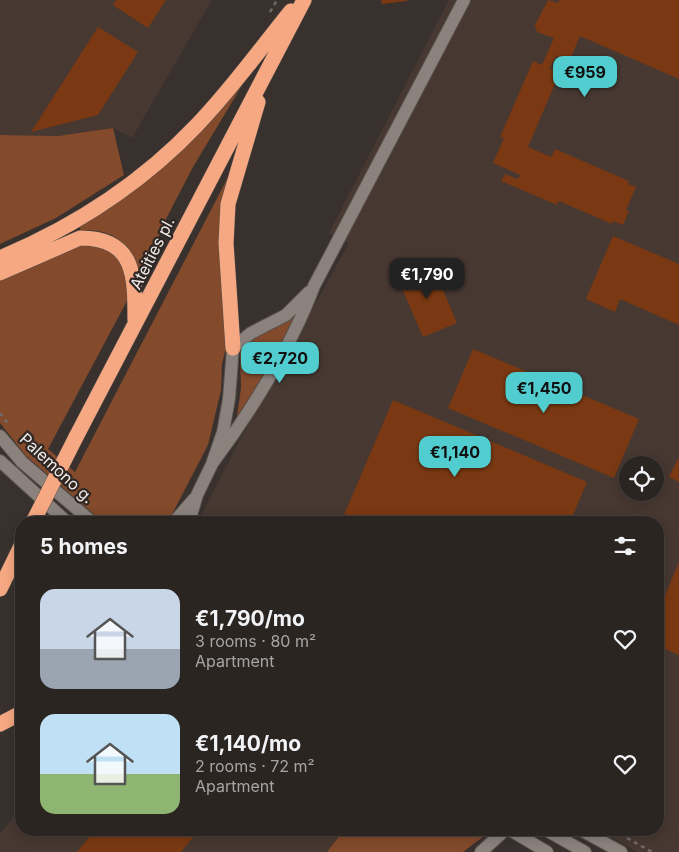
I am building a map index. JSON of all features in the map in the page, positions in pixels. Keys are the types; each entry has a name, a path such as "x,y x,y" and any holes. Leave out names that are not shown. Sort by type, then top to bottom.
{"highway":[{"path":"0,258 78,220 152,168 217,103 299,0"},
{"name":"Ateities pl.","path":"36,516 304,0"},
{"path":"233,348 226,243 228,204 269,68"},
{"path":"0,272 80,238 91,238 110,243 126,257 134,274 135,324"},
{"path":"0,589 15,558"},
{"path":"0,724 15,717"}],"street":[{"path":"212,464 240,426 304,314 314,286 464,0"},
{"path":"191,516 197,495 212,464 227,416 233,348 251,333 286,315 314,286"},
{"name":"Palemono g.","path":"0,436 22,462 92,516"},
{"name":"Palemono g.","path":"0,461 61,516"},
{"path":"179,516 197,495"},
{"path":"481,852 498,836"},
{"path":"520,836 547,852"},
{"path":"557,836 585,852"},
{"path":"592,836 621,852"}],"path":[{"path":"266,18 276,0"},
{"path":"0,413 10,427"},
{"path":"624,836 652,852"}],"shaded area":[{"path":"0,0 212,0 132,138 113,128 58,136 0,135"},
{"path":"449,0 679,0 679,852 637,852 609,836 664,836 664,516 201,516 237,445 349,243 329,233"},
{"path":"247,77 193,167 167,217 142,275 132,255 120,240 104,232 81,230 79,227"},
{"path":"113,128 124,175 56,218 0,244 0,135 58,136"},
{"path":"227,179 229,180 230,346 225,352 222,364 221,390 208,445 171,516 96,516 26,456 0,423 0,277 39,259 81,246 99,247 114,254 124,271 128,299 48,449 75,472"},
{"path":"301,310 236,423 241,388 240,349 248,340"},
{"path":"15,815 15,836 339,836 327,852 0,852 0,834"},
{"path":"339,836 484,836 463,852 327,852"}],"building":[{"path":"116,0 166,0 148,28 113,5"},
{"path":"381,0 407,0 407,1 382,4"},
{"path":"548,0 558,3 559,0 679,0 679,79 580,36 569,62 556,56 550,68 560,72 528,147 551,157 555,149 629,181 628,184 636,187 626,210 629,211 623,225 613,221 612,224 559,201 557,205 501,181 505,174 518,179 520,175 493,163 504,138 500,137 533,61 542,65 554,38 537,32 535,25"},
{"path":"98,27 138,52 98,115 31,132"},
{"path":"613,236 679,264 679,325 620,299 615,312 586,299"},
{"path":"431,262 457,323 423,337 397,277"},
{"path":"473,349 639,419 623,456 619,456 619,466 614,478 448,408"},
{"path":"393,400 587,482 573,516 344,516"},
{"path":"679,457 679,482 669,477"},
{"path":"679,562 679,655 664,649 664,598"},
{"path":"90,836 194,836 181,852 77,852"}]}
